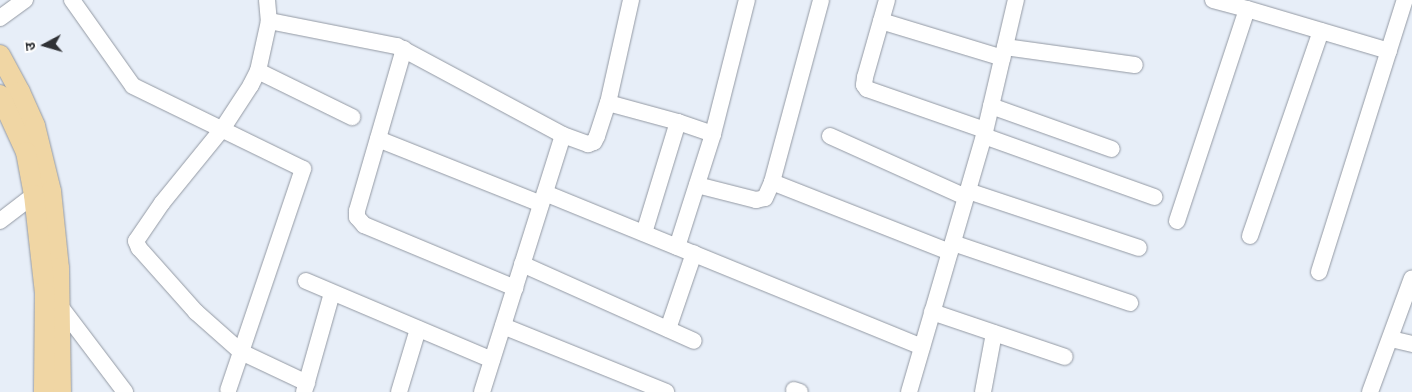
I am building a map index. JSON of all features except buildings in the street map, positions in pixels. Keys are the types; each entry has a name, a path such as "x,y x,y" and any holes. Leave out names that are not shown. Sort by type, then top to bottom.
{"main road":[{"path":"0,55 20,92 35,126 49,182 56,228 60,306 61,392"},
{"path":"0,95 26,152 34,195 45,293 44,392"}],"street":[{"path":"0,18 25,0"},
{"path":"72,0 133,86 223,128 300,167 303,172 228,390"},
{"path":"267,0 269,21 258,71 252,85 223,128 162,203 136,241 139,248 196,312 241,352 305,387 332,293"},
{"path":"269,21 397,46 563,135 582,142 594,142 608,103 631,0"},
{"path":"677,247 713,134 747,0"},
{"path":"697,185 756,200 765,198 772,182 821,0"},
{"path":"887,0 865,76 864,85 867,89 1154,197"},
{"path":"909,392 984,133 1016,0"},
{"path":"1214,0 1389,51"},
{"path":"1319,272 1405,0"},
{"path":"1177,221 1247,9"},
{"path":"881,21 1004,52 1136,65"},
{"path":"1250,236 1321,31"},
{"path":"404,50 357,211 360,222 515,288"},
{"path":"258,71 352,117"},
{"path":"608,103 678,122 713,134"},
{"path":"991,106 1112,149"},
{"path":"644,233 678,122"},
{"path":"482,392 563,135"},
{"path":"830,136 967,194 1139,248"},
{"path":"378,139 543,199 644,233 922,347"},
{"path":"772,182 951,248 1130,303"},
{"path":"0,221 34,195"},
{"path":"668,329 694,254"},
{"path":"522,264 694,341"},
{"path":"1370,392 1412,278"},
{"path":"306,281 492,360"},
{"path":"60,306 125,392"},
{"path":"932,312 1065,357"},
{"path":"503,326 666,392"},
{"path":"399,392 418,329"},
{"path":"984,392 994,333"},
{"path":"1390,339 1412,344"}]}
